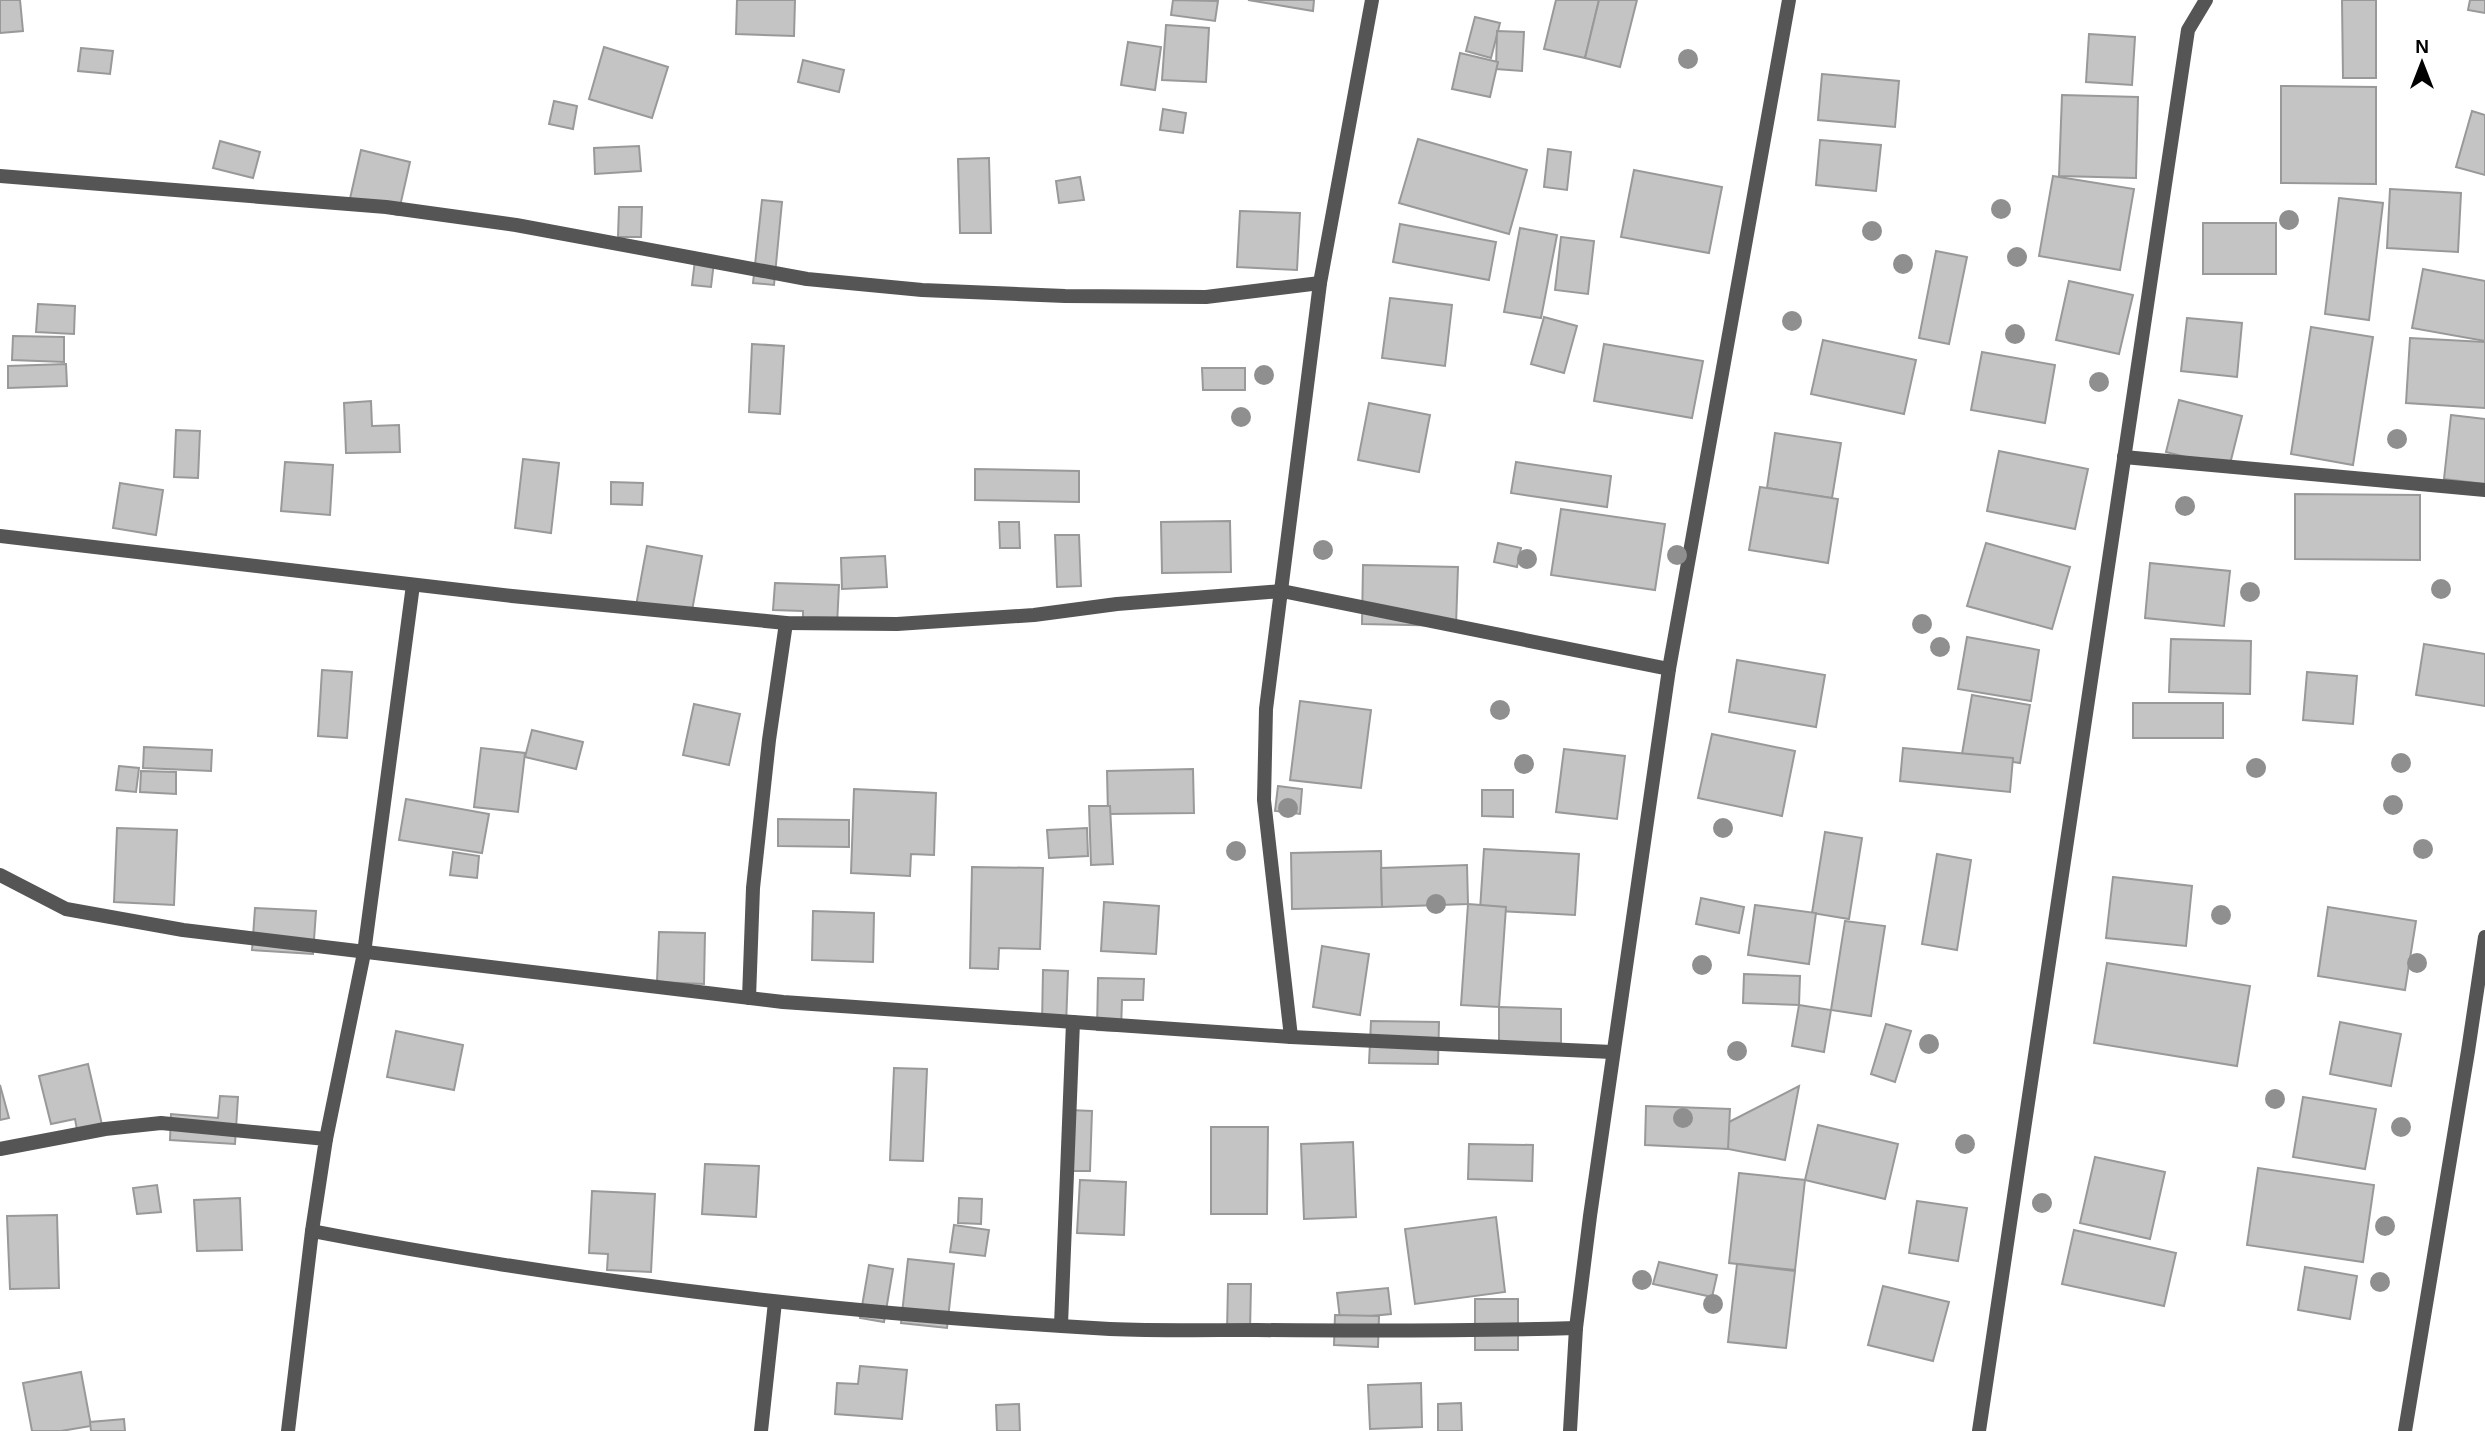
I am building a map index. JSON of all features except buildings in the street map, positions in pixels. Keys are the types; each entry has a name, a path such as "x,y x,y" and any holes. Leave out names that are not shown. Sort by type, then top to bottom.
{"street":[{"path":"1291,1037 1265,800 1266,709 1320,283 1372,0"},
{"path":"1570,1431 1576,1328 1612,1052 1669,669 1789,0"},
{"path":"1979,1431 2188,30 2206,0"},
{"path":"0,176 386,207 516,225 807,279 922,290 1065,296 1206,297 1320,283"},
{"path":"2124,457 2485,490"},
{"path":"0,536 413,585 786,623 938,622 1282,591 1669,669"},
{"path":"288,1431 312,1231 326,1139 364,953 413,585"},
{"path":"749,998 753,888 769,740 786,623"},
{"path":"0,875 66,909 183,930 749,998 1291,1037 1612,1052"},
{"path":"2404,1431 2485,937"},
{"path":"1062,1325 1073,1022"},
{"path":"0,1149 105,1129 161,1124 326,1139"},
{"path":"312,1231 444,1256 567,1275 775,1302 1112,1329 1424,1332 1576,1328"},
{"path":"761,1431 775,1302"}]}
